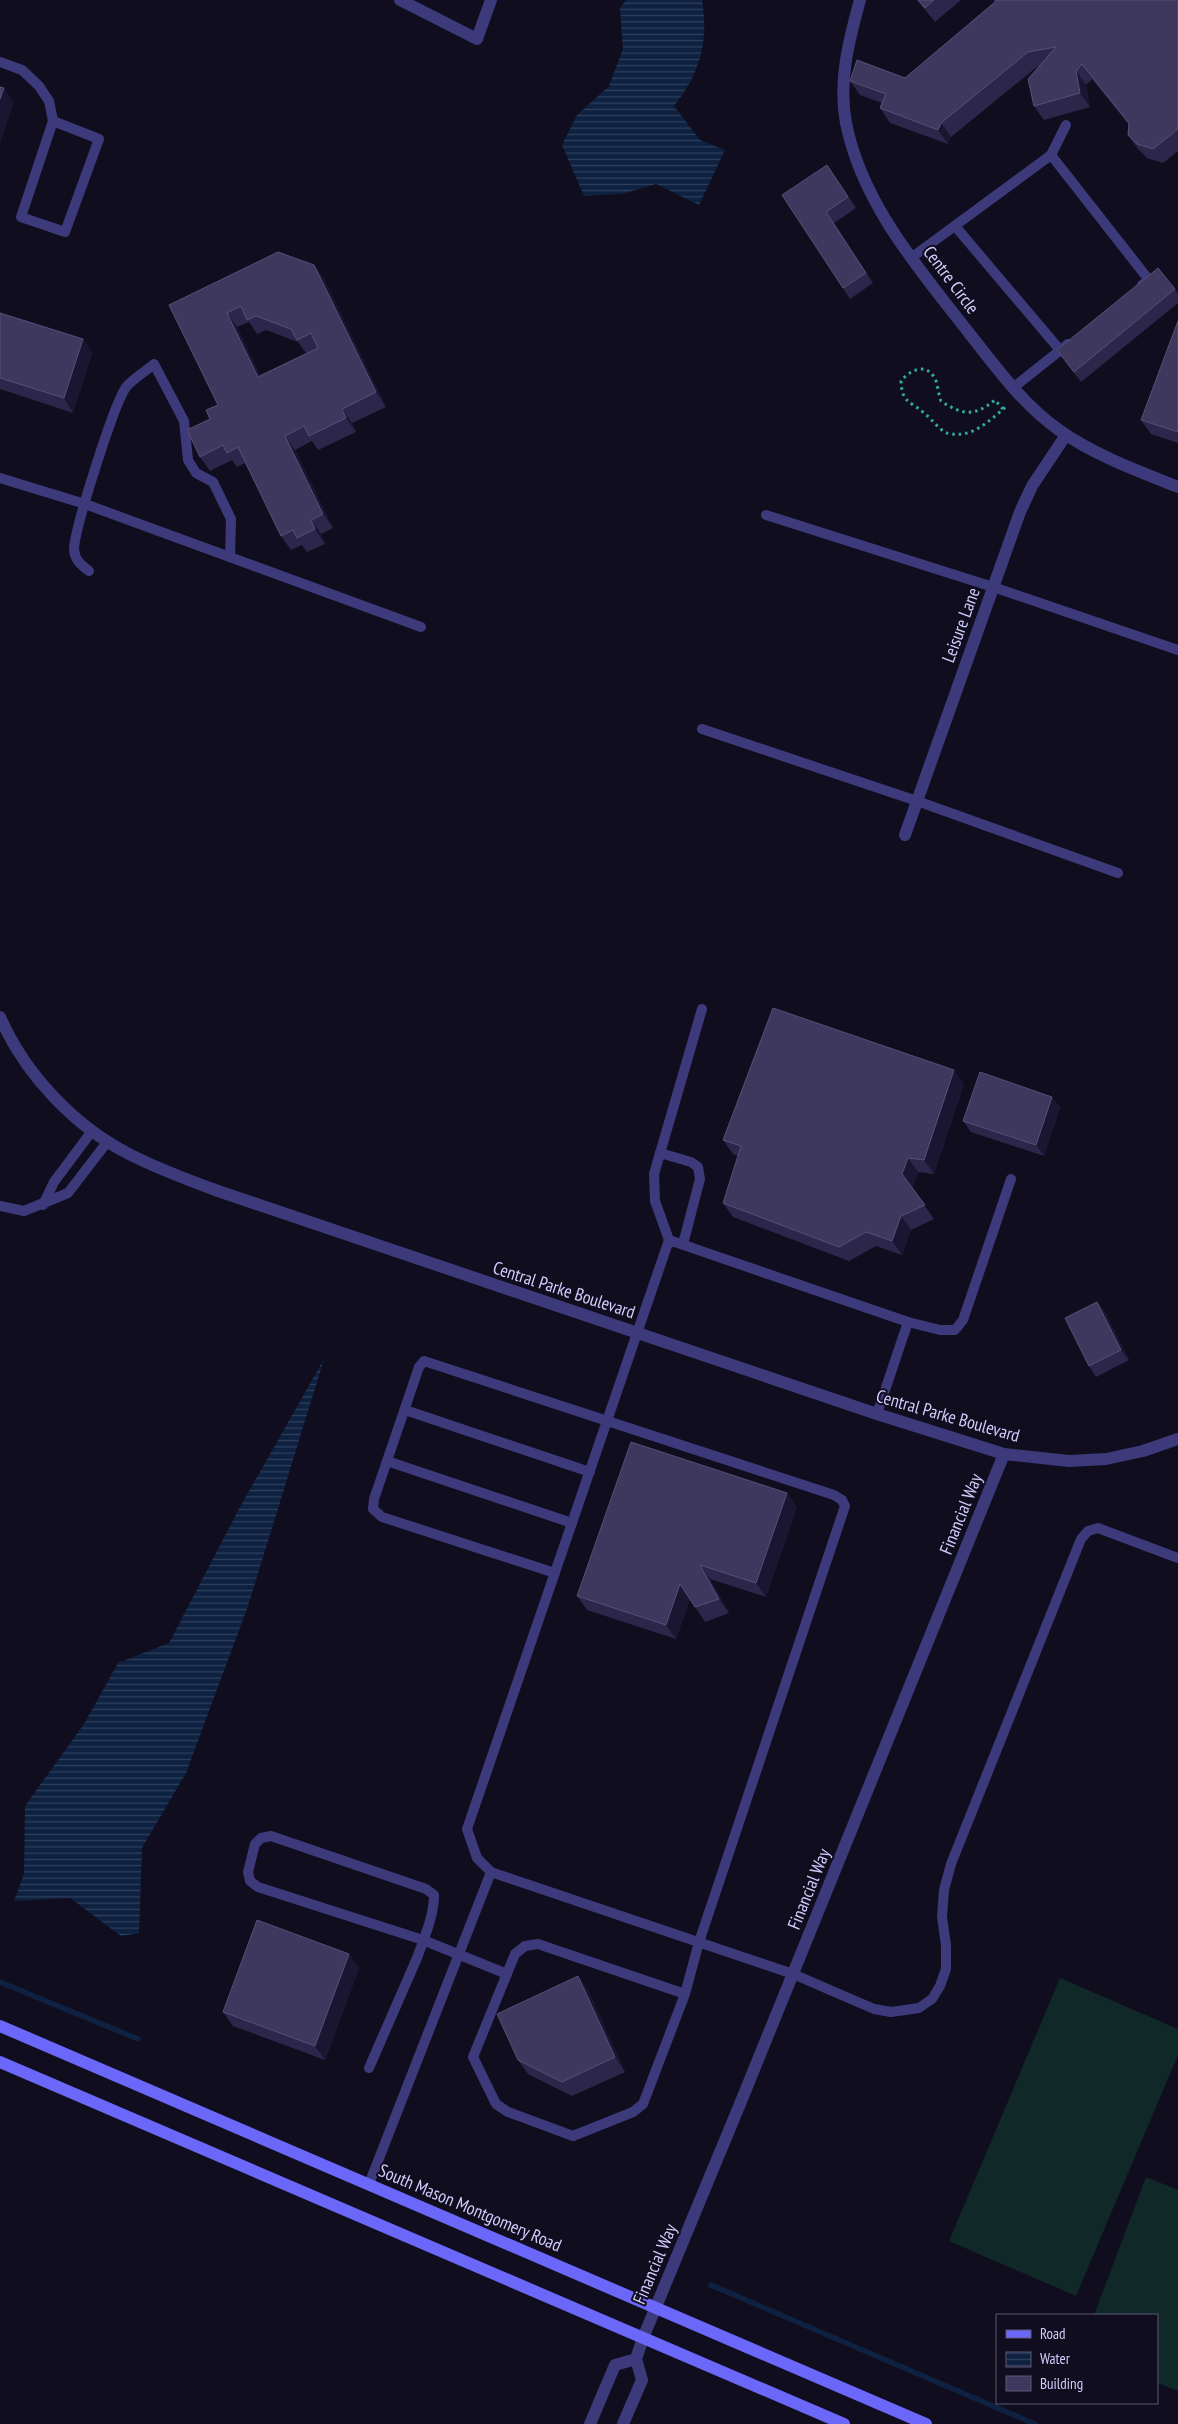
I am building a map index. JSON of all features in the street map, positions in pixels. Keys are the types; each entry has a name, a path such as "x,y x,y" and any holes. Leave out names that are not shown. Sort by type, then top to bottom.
{"main road":[{"name":"South Mason Montgomery Road","path":"0,2026 926,2424"},
{"path":"0,2062 844,2424"}],"street":[{"path":"400,0 477,39 491,0"},
{"name":"Centre Circle","path":"860,0 844,68 843,96 846,123 858,163 889,225 912,258 1017,391 1037,412 1066,435 1094,450 1178,487"},
{"name":"Leisure Lane","path":"905,835 1020,512 1032,486 1066,435"},
{"name":"Central Parke Boulevard","path":"0,1018 25,1061 51,1093 92,1131 152,1166 218,1191 877,1414 1004,1454 1069,1461 1106,1459 1143,1451 1178,1439"},
{"name":"Financial Way","path":"636,2358 1004,1454"},
{"path":"590,2424 616,2365 636,2358 642,2380 623,2424"}],"lane":[{"path":"0,62 22,70 39,86 48,101 52,121 21,217 65,232 99,139 52,121"},
{"path":"912,258 1052,155 1066,125"},
{"path":"1052,155 1148,280 1134,292"},
{"path":"955,226 1060,350"},
{"path":"1017,391 1060,350 1075,339"},
{"path":"89,571 78,563 74,552 75,537 85,504 118,401 127,386 154,364 184,421 188,460 196,473 213,482 231,519 230,557"},
{"path":"0,478 85,504 422,627"},
{"path":"766,515 993,587 1178,650"},
{"path":"702,729 917,801 1118,873"},
{"path":"702,1008 654,1174 655,1201 669,1240 467,1829 477,1858 491,1872 793,1974 874,2009 906,2012 919,2008 932,1999 940,1986 946,1969 946,1945 942,1917 944,1890 951,1864 1081,1539 1088,1531 1098,1528 1178,1558"},
{"path":"42,1205 54,1182 92,1131"},
{"path":"0,1206 24,1211 68,1193 108,1141"},
{"path":"660,1154 691,1162 698,1167 700,1179 683,1244"},
{"path":"669,1240 908,1322 940,1330 955,1330 962,1320 1011,1179"},
{"path":"877,1414 908,1322"},
{"path":"555,1573 382,1517 373,1509 374,1499 419,1367 424,1361 834,1495 842,1500 845,1506 699,1942 685,1994 642,2104 633,2112 573,2136 508,2112 496,2104 473,2057 515,1954 525,1946 538,1944 685,1994"},
{"path":"405,1410 590,1472"},
{"path":"387,1462 572,1523"},
{"path":"369,2068 418,1958 423,1940 434,1906 434,1895 426,1889 271,1836 261,1838 255,1844 248,1872 250,1881 258,1887 423,1940 507,1974"},
{"path":"369,2184 491,1872"}],"path":[{"path":"1003,409 994,400 977,412 965,413 951,408 941,401 935,378 928,371 917,369 908,373 901,381 901,391 906,402 923,412 946,432 964,434 981,427 1003,409 1017,391"}],"green space":[{"path":"1060,1978 1178,2029 1178,2055 1076,2296 949,2241"},
{"path":"1146,2177 1178,2190 1178,2391 1158,2383 1158,2314 1094,2314"}],"water":[{"path":"626,0 702,0 704,29 700,56 690,82 674,106 700,140 725,150 699,205 656,184 622,194 584,196 562,145 577,115 609,86 623,49 620,8"},
{"path":"324,1359 248,1606 186,1773 142,1848 139,1933 121,1936 70,1898 14,1901 24,1874 25,1806 84,1724 118,1663 169,1643 241,1505"}],"building":[{"path":"918,0 934,0 925,8"},
{"path":"995,0 1178,0 1178,129 1153,149 1137,144 1128,135 1129,123 1082,64 1076,71 1080,93 1034,106 1028,79 1056,47 1028,52 941,123 938,130 880,108 886,94 850,81 857,60 905,78 995,2"},
{"path":"0,87 4,88 0,99"},
{"path":"827,165 848,197 826,212 866,273 843,288 782,195"},
{"path":"278,252 314,265 376,392 342,409 346,418 309,436 304,426 285,436 323,514 311,520 315,529 297,538 293,530 281,536 238,447 227,453 223,445 200,457 187,430 210,419 206,410 218,405 169,305","holes":["241,306 247,320 256,316 291,329 297,340 311,333 318,348 258,377 227,313"]},
{"path":"1158,268 1175,289 1074,372 1057,350"},
{"path":"0,313 83,339 64,398 0,378"},
{"path":"1178,321 1178,432 1141,420"},
{"path":"773,1008 954,1070 924,1160 908,1158 902,1174 925,1205 901,1216 892,1241 866,1232 839,1247 723,1203 741,1146 723,1140"},
{"path":"980,1072 1052,1097 1036,1145 963,1121"},
{"path":"1097,1302 1121,1350 1089,1366 1065,1318"},
{"path":"631,1442 787,1493 756,1583 700,1565 719,1599 695,1607 680,1584 666,1625 577,1596"},
{"path":"257,1920 349,1954 315,2046 223,2012"},
{"path":"578,1976 615,2057 562,2082 518,2060 497,2014"}],"waterway":[{"path":"0,1982 138,2039"},
{"path":"711,2285 1035,2424"}]}
